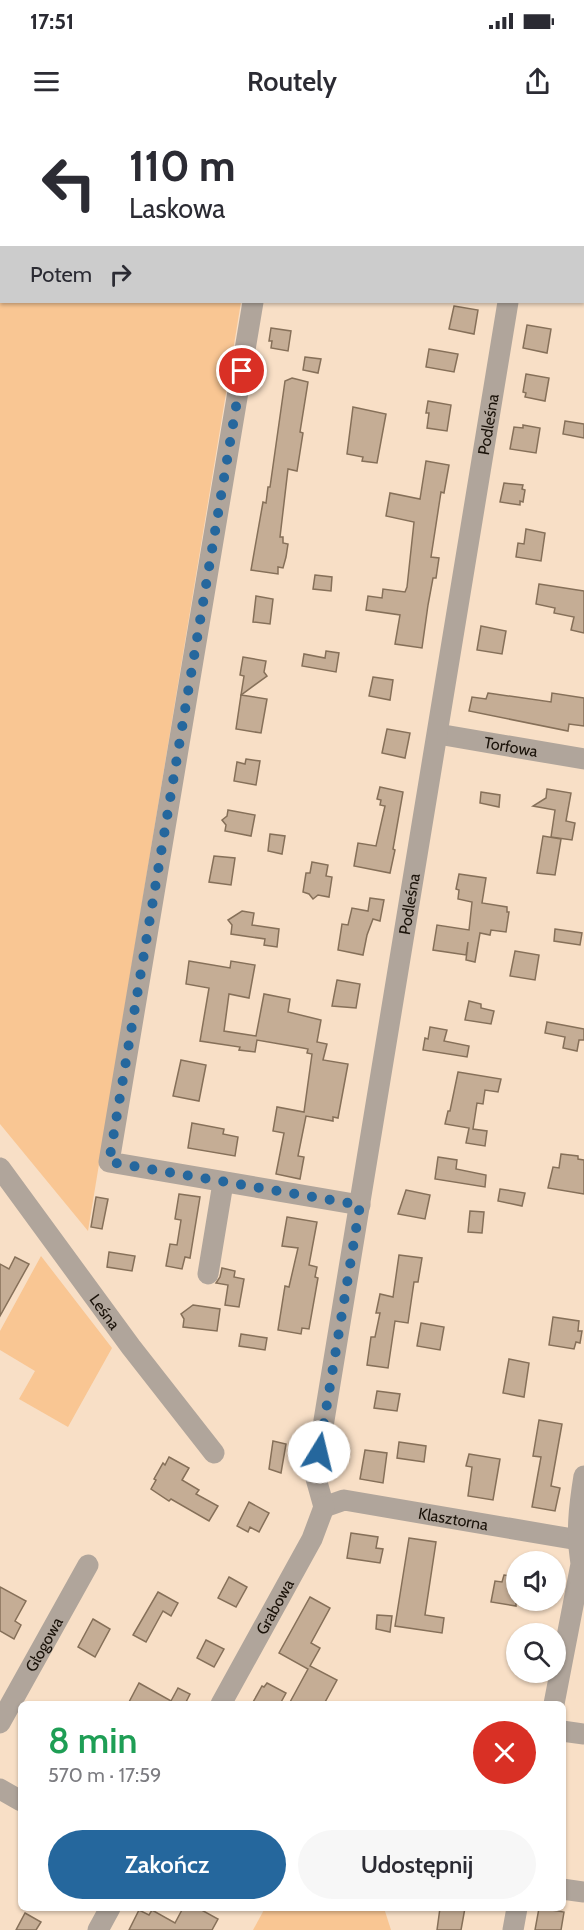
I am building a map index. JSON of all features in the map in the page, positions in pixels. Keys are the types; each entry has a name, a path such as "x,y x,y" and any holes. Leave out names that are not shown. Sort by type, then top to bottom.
{"street":[{"path":"253,303 109,1162 360,1205"},
{"name":"Podleśna","path":"324,1507 315,1475 508,303"},
{"name":"Torfowa","path":"438,734 584,759"},
{"name":"Leśna","path":"0,1168 131,1347 214,1453"},
{"path":"208,1274 223,1183"},
{"path":"555,1701 581,1564 578,1517 584,1476"},
{"name":"Klasztorna","path":"324,1507 344,1500 581,1541"},
{"name":"Grabowa","path":"223,1701 312,1539 324,1507"},
{"name":"Głogowa","path":"0,1723 88,1564"},
{"path":"566,1732 584,1734"},
{"path":"0,1789 18,1799"},
{"path":"566,1889 584,1892"},
{"path":"98,1930 108,1911"},
{"path":"513,1930 516,1911"}],"shaded area":[{"path":"0,303 241,303 88,1231 0,1124"},
{"path":"41,1256 112,1348 68,1427 19,1399 35,1371 0,1350 0,1331"},
{"path":"263,1911 385,1911 391,1930 253,1930"}],"building":[{"path":"454,306 478,310 474,334 449,329"},
{"path":"527,325 551,329 547,353 523,348"},
{"path":"271,328 291,331 288,351 271,348 272,341 269,341"},
{"path":"429,349 458,354 454,372 426,367"},
{"path":"305,357 321,359 318,373 303,370"},
{"path":"526,374 549,378 545,401 525,397 526,393 523,392"},
{"path":"292,378 308,382 300,432 303,433 297,471 288,469 280,537 283,537 283,543 288,544 283,568 278,567 278,574 251,570 263,502 266,503 268,487 270,487 285,381"},
{"path":"428,401 451,405 447,431 427,428"},
{"path":"353,407 386,414 377,463 362,461 363,457 347,454"},
{"path":"565,421 584,424 584,438 563,434"},
{"path":"523,425 540,428 536,453 510,449 514,427 523,428"},
{"path":"426,461 449,465 444,493 441,492 431,557 439,558 436,578 433,578 422,648 395,644 400,615 366,610 368,596 382,598 383,589 405,592 414,522 386,516 390,493 420,499"},
{"path":"504,483 523,485 522,489 525,490 523,502 520,501 520,505 500,502"},
{"path":"526,529 545,533 541,561 516,557 518,543 524,544"},
{"path":"315,575 332,577 331,591 313,589"},
{"path":"539,584 584,591 584,633 571,630 574,617 554,613 555,608 536,604"},
{"path":"256,596 273,599 270,624 253,622"},
{"path":"481,626 506,631 502,654 477,650"},
{"path":"326,651 339,653 336,672 302,666 304,654 325,658"},
{"path":"243,657 266,661 264,672 267,676 241,695 244,676 240,675"},
{"path":"373,677 393,680 390,700 369,696"},
{"path":"488,693 551,702 552,693 584,698 584,726 569,724 568,731 469,711 472,697 486,699"},
{"path":"241,695 267,699 261,733 236,729"},
{"path":"387,729 410,733 405,758 382,753"},
{"path":"246,759 260,761 256,785 234,781 237,762 245,764"},
{"path":"380,787 403,792 390,873 354,866 358,843 376,846 385,806 380,805 381,800 377,799"},
{"path":"547,789 571,793 566,821 575,823 572,840 551,837 555,810 533,806 546,798"},
{"path":"481,792 500,795 499,807 480,803"},
{"path":"228,810 255,815 251,836 225,831 226,825 222,820 227,816"},
{"path":"270,834 285,836 282,854 268,851"},
{"path":"543,836 561,839 555,875 537,873"},
{"path":"214,856 235,858 231,885 209,882"},
{"path":"312,862 328,865 326,876 332,877 329,897 318,895 313,899 309,894 303,892 306,873 310,873"},
{"path":"459,874 486,878 482,903 507,907 507,912 509,912 506,932 491,930 490,935 480,933 475,962 466,960 468,942 466,955 433,950 437,925 469,930 472,902 458,899 459,890 456,889"},
{"path":"370,898 384,900 380,921 373,919 363,955 338,950 342,924 348,925 352,908 368,911"},
{"path":"242,911 254,913 252,925 279,929 277,947 264,945 265,939 231,934 232,925 228,920"},
{"path":"555,929 582,933 580,945 554,941"},
{"path":"515,951 539,955 535,980 510,976"},
{"path":"189,961 230,968 231,961 255,965 249,998 229,994 224,1031 256,1036 264,994 290,999 288,1012 321,1020 317,1042 327,1044 323,1060 348,1064 338,1118 333,1117 333,1121 306,1116 298,1156 304,1157 300,1179 276,1174 284,1133 273,1131 277,1107 304,1112 312,1054 307,1053 308,1049 257,1040 255,1052 239,1050 240,1047 200,1041 209,988 186,984"},
{"path":"337,980 360,984 356,1008 332,1006"},
{"path":"469,1001 481,1004 481,1008 494,1011 491,1024 465,1020"},
{"path":"547,1022 584,1029 584,1040 579,1040 577,1051 563,1048 565,1037 545,1033"},
{"path":"430,1027 447,1030 444,1041 469,1046 467,1057 423,1050"},
{"path":"181,1060 206,1065 199,1101 173,1096"},
{"path":"458,1072 501,1079 498,1092 485,1090 483,1104 477,1103 473,1129 487,1131 485,1146 466,1143 469,1128 445,1124"},
{"path":"192,1123 224,1129 223,1134 238,1137 235,1156 188,1148"},
{"path":"561,1154 578,1156 578,1159 584,1160 584,1194 548,1188 553,1167 559,1168"},
{"path":"438,1157 457,1160 456,1169 486,1175 485,1187 435,1179"},
{"path":"500,1189 525,1193 522,1206 498,1201"},
{"path":"406,1190 430,1195 425,1219 398,1214"},
{"path":"179,1194 200,1197 190,1258 185,1257 182,1269 166,1266 170,1244 177,1245 181,1220 175,1219"},
{"path":"96,1197 108,1199 102,1229 91,1227"},
{"path":"470,1211 484,1212 482,1233 468,1232"},
{"path":"287,1217 317,1222 309,1265 317,1267 315,1277 318,1278 309,1329 302,1328 301,1334 278,1330 285,1286 289,1287 298,1248 282,1246"},
{"path":"109,1252 135,1256 132,1271 107,1267"},
{"path":"399,1255 422,1258 418,1282 414,1282 408,1323 395,1321 388,1368 367,1365 371,1337 375,1337 380,1313 376,1313 380,1294 393,1297"},
{"path":"15,1257 29,1264 0,1316 0,1264 9,1269"},
{"path":"222,1268 235,1271 234,1277 244,1279 239,1307 225,1305 228,1285 216,1283"},
{"path":"193,1305 220,1309 217,1331 183,1327 184,1319 181,1314"},
{"path":"553,1317 579,1321 578,1331 582,1331 580,1343 576,1342 574,1349 549,1345"},
{"path":"421,1323 444,1327 440,1350 417,1346"},
{"path":"241,1334 267,1338 265,1350 239,1346"},
{"path":"509,1359 529,1363 524,1397 503,1393"},
{"path":"377,1391 400,1394 397,1411 374,1408"},
{"path":"539,1420 562,1424 551,1486 560,1488 555,1511 532,1507 541,1457 533,1456"},
{"path":"273,1441 286,1444 281,1473 269,1469"},
{"path":"399,1442 426,1446 424,1462 397,1458"},
{"path":"365,1450 387,1453 383,1483 360,1479"},
{"path":"469,1454 500,1459 493,1500 468,1496 472,1467 466,1466"},
{"path":"169,1457 189,1468 182,1480 199,1490 196,1494 218,1506 209,1521 171,1499 169,1501 151,1489 163,1463 165,1465"},
{"path":"249,1502 269,1513 259,1532 250,1527 248,1532 237,1526"},
{"path":"351,1533 378,1537 376,1548 383,1549 380,1563 347,1558"},
{"path":"409,1538 436,1542 425,1615 444,1618 442,1633 395,1626"},
{"path":"504,1575 506,1575 506,1604 491,1602 495,1581 502,1582"},
{"path":"229,1577 247,1587 236,1607 218,1598"},
{"path":"0,1587 26,1601 15,1621 21,1625 14,1639 0,1631"},
{"path":"158,1592 178,1603 171,1616 163,1611 146,1642 133,1635"},
{"path":"310,1597 330,1608 311,1643 320,1648 310,1666 337,1680 326,1701 291,1701 308,1669 279,1653"},
{"path":"377,1615 392,1616 390,1632 376,1629"},
{"path":"93,1619 110,1629 95,1657 78,1647"},
{"path":"206,1640 224,1649 214,1667 197,1658"},
{"path":"139,1683 171,1701 130,1701"},
{"path":"267,1683 286,1693 282,1701 254,1701 262,1686 264,1687"},
{"path":"178,1688 190,1694 186,1701 171,1701"},
{"path":"138,1911 149,1915 154,1911 175,1923 181,1911 203,1911 218,1919 212,1930 129,1930"},
{"path":"440,1911 464,1911 461,1930 437,1930"},
{"path":"538,1911 564,1912 561,1930 535,1930"},
{"path":"25,1913 41,1922 36,1930 16,1930"}],"route":[{"path":"242,371 109,1162 360,1205 319,1452"}]}
